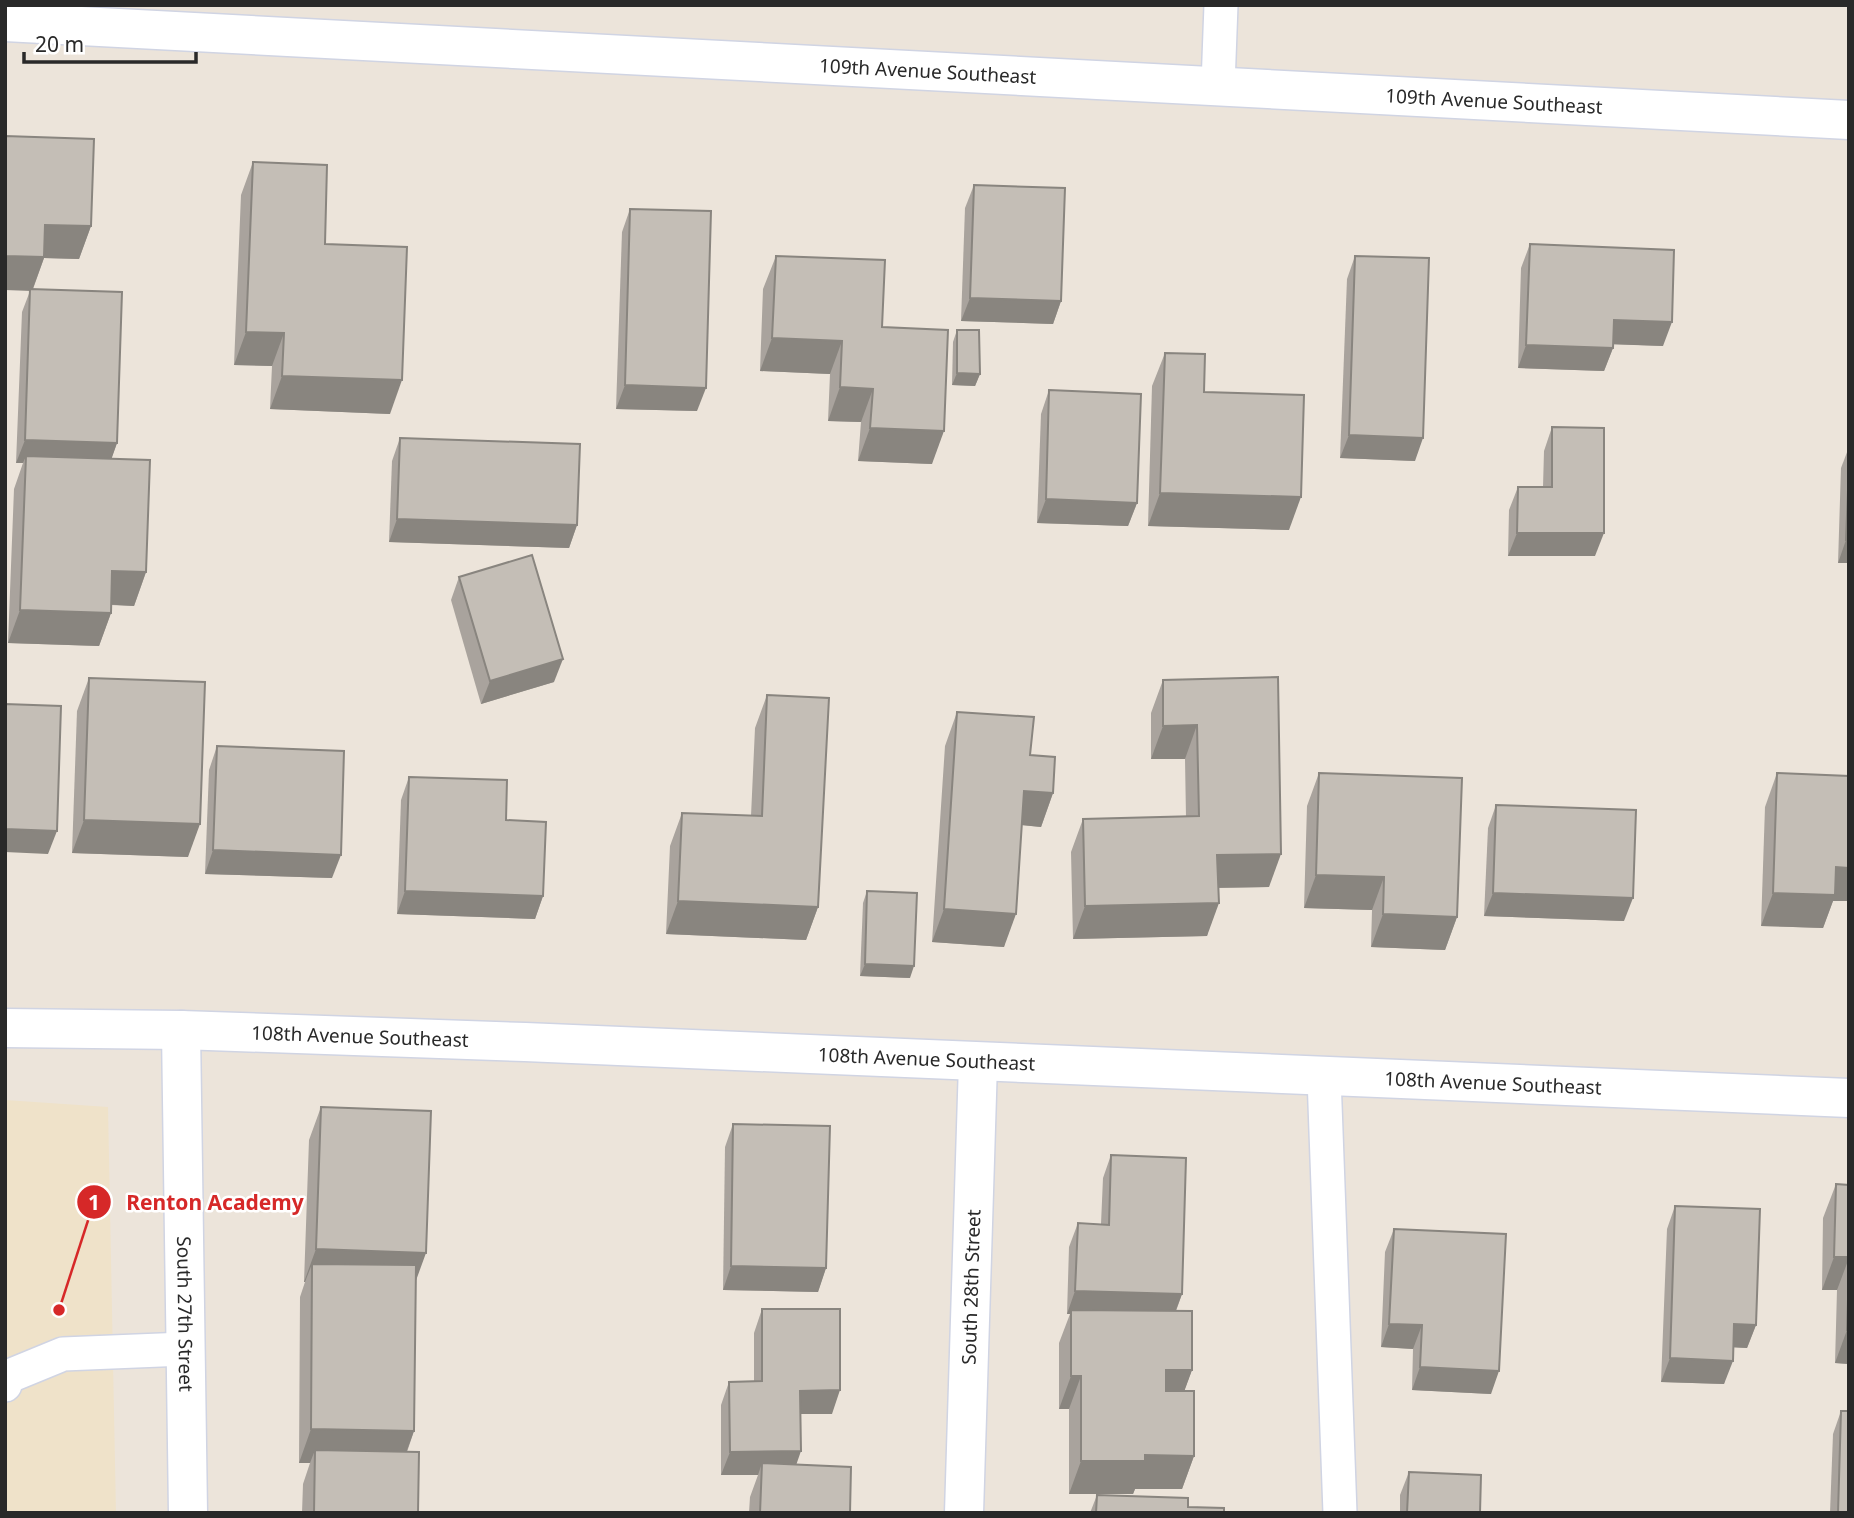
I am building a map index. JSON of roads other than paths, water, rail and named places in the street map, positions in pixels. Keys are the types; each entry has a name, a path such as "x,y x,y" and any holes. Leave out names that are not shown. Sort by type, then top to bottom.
{"street":[{"name":"109th Avenue Southeast","path":"5,22 1849,120"},
{"name":"108th Avenue Southeast","path":"5,1028 181,1030 1849,1098"},
{"name":"South 27th Street","path":"181,1030 188,1513"},
{"name":"South 28th Street","path":"964,1513 978,1063"}],"lane":[{"path":"1218,85 1222,5"},
{"path":"1325,1077 1340,1513"},
{"path":"5,1385 7,1377 63,1354 186,1349"}],"place":[{"name":"Renton Academy","path":"59,1310"}]}
